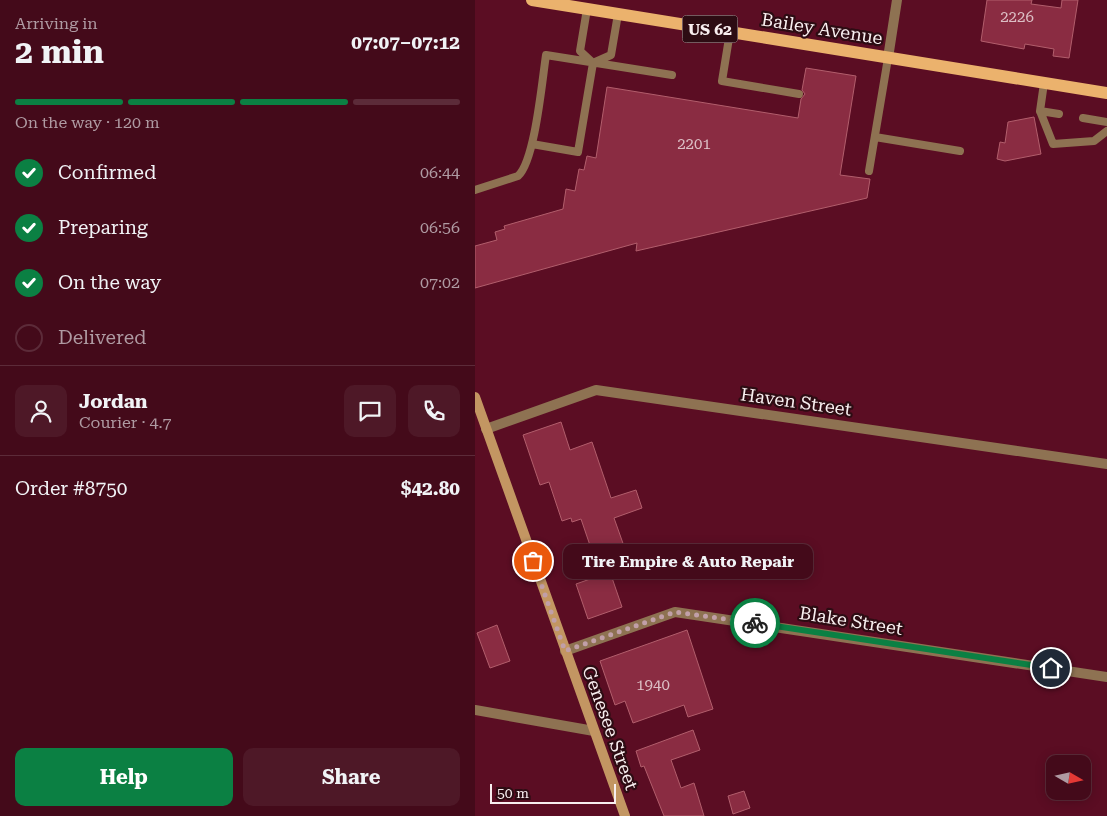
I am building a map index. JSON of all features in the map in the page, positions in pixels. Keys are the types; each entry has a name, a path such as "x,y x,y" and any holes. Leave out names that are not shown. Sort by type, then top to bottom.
{"main road":[{"name":"Bailey Avenue","path":"532,0 1107,93"},
{"name":"Genesee Street","path":"475,396 625,816"}],"street":[{"path":"888,58 897,0"},
{"name":"Haven Street","path":"487,429 596,390 1107,464"},
{"name":"Blake Street","path":"565,651 675,612 1107,677"},
{"path":"475,710 594,731"}],"lane":[{"path":"587,9 580,51 593,63"},
{"path":"593,63 611,54 618,14"},
{"path":"730,32 722,81 799,94"},
{"path":"475,190 518,176 523,172 531,144 546,55 672,75"},
{"path":"869,170 888,58"},
{"path":"531,144 578,152 593,63"},
{"path":"1045,82 1040,111 1053,144 1094,141 1107,131"},
{"path":"1040,111 1059,114"},
{"path":"1083,118 1107,122"},
{"path":"875,138 960,151"}],"building":[{"path":"987,0 1032,0 1031,4 1061,8 1062,0 1078,0 1069,58 1053,56 1054,49 1025,44 1024,49 981,41"},
{"path":"806,68 856,76 840,175 870,179 867,198 636,251 637,243 475,288 475,246 497,240 495,232 505,229 504,226 563,209 566,189 575,191 579,169 584,170 587,156 596,158 607,87 798,118 801,99 805,94 802,90"},
{"path":"1034,117 1041,154 1005,161 997,159 1000,142 1005,143 1008,122"},
{"path":"561,422 570,450 592,442 611,498 636,490 642,508 614,518 625,549 595,560 581,519 572,522 571,518 562,521 549,482 540,485 523,435"},
{"path":"610,572 622,607 588,619 576,584"},
{"path":"497,625 510,661 490,668 477,633"},
{"path":"687,630 713,709 688,717 684,705 633,723 625,701 615,705 600,661"},
{"path":"693,730 700,750 671,760 681,788 694,783 704,816 664,816 644,766 641,767 636,751"},
{"path":"744,791 750,808 733,814 728,796"}],"way so far":[{"path":"533,561 565,651 675,612 755,623"}],"place":[{"name":"Tire Empire & Auto Repair","path":"533,561"}],"route":[{"path":"755,623 1051,668"}]}
